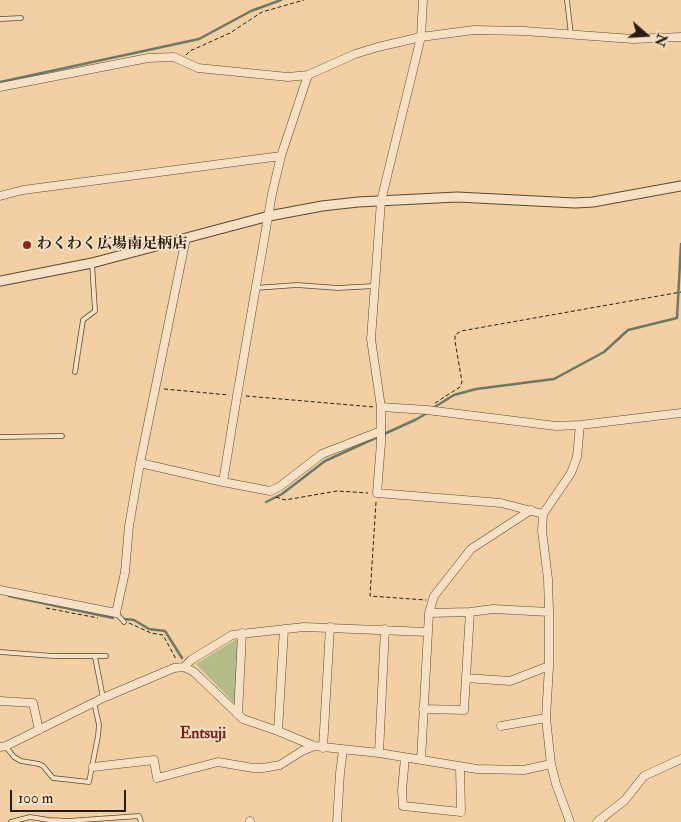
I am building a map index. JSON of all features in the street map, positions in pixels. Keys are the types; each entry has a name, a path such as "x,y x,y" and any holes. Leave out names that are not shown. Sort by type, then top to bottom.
{"street":[{"path":"423,0 421,37 381,201 371,339 381,407 377,493 501,503 543,514"},
{"path":"0,87 148,58 174,57 198,68 288,77 308,75 355,54 421,37 474,30 524,31 633,39 681,37"},
{"path":"223,482 255,288 281,156 308,75"},
{"path":"0,196 23,190 281,156"},
{"path":"0,281 92,263 269,216 322,206 457,197 593,202 681,186"},
{"path":"0,590 116,612 124,572 129,526 140,463 186,238"},
{"path":"381,407 427,410 538,424 580,425 681,412"},
{"path":"570,822 551,764 546,718 549,666 549,612 548,579 542,531 543,514 571,473 577,456 580,425"},
{"path":"140,463 270,491 275,490 322,454 381,431"},
{"path":"421,760 429,612 432,600 471,549 531,510"},
{"path":"429,612 470,612 493,609 549,612"},
{"path":"423,709 464,710 470,612"},
{"path":"3,747 94,702 182,667 232,635 304,627 428,632"},
{"path":"323,748 330,627"},
{"path":"278,731 284,629"},
{"path":"378,753 385,629"},
{"path":"238,715 242,633"},
{"path":"466,678 510,681 549,666"},
{"path":"182,667 194,672 243,718 314,746 502,770 524,770 551,764"},
{"path":"0,701 33,703 39,730"},
{"path":"501,726 546,718"},
{"path":"93,767 154,760 157,778 218,762 253,768 280,765 314,746"},
{"path":"337,822 343,750"},
{"path":"404,758 403,806 462,812 460,766"},
{"path":"597,822 624,800 644,776 681,759"}],"lane":[{"path":"567,0 571,35"},
{"path":"0,19 21,18"},
{"path":"75,372 83,320 95,311 92,263"},
{"path":"255,288 297,285 338,288 374,286"},
{"path":"0,437 62,436"},
{"path":"116,612 124,622"},
{"path":"0,652 53,656 106,656"},
{"path":"95,657 103,698"},
{"path":"3,747 20,760 43,766 53,778 89,782 99,725 94,702"},
{"path":"11,822 30,817 68,821 139,816 141,822"}],"path":[{"path":"181,60 190,51 230,32 262,12 304,0"},
{"path":"427,410 460,387 462,382 454,341 456,335 461,330 681,292"},
{"path":"155,388 381,407"},
{"path":"270,491 278,498 285,500 337,491 377,493 370,596 432,600"},
{"path":"124,622 132,623 151,633 163,635 182,667"}],"green space":[{"path":"240,639 237,706 196,664 235,640"}],"waterway":[{"path":"0,82 199,39 251,11 281,0"},
{"path":"433,408 454,395 476,389 554,379 604,352 628,330 677,318 681,244"},
{"path":"266,502 282,494 325,461 427,413"},
{"path":"9,596 113,618"},
{"path":"125,619 134,620 149,629 165,631 182,658"}],"place":[{"name":"わくわく広場南足柄店","path":"27,245"}],"district":[{"name":"Entsuji","path":"203,735"}]}
